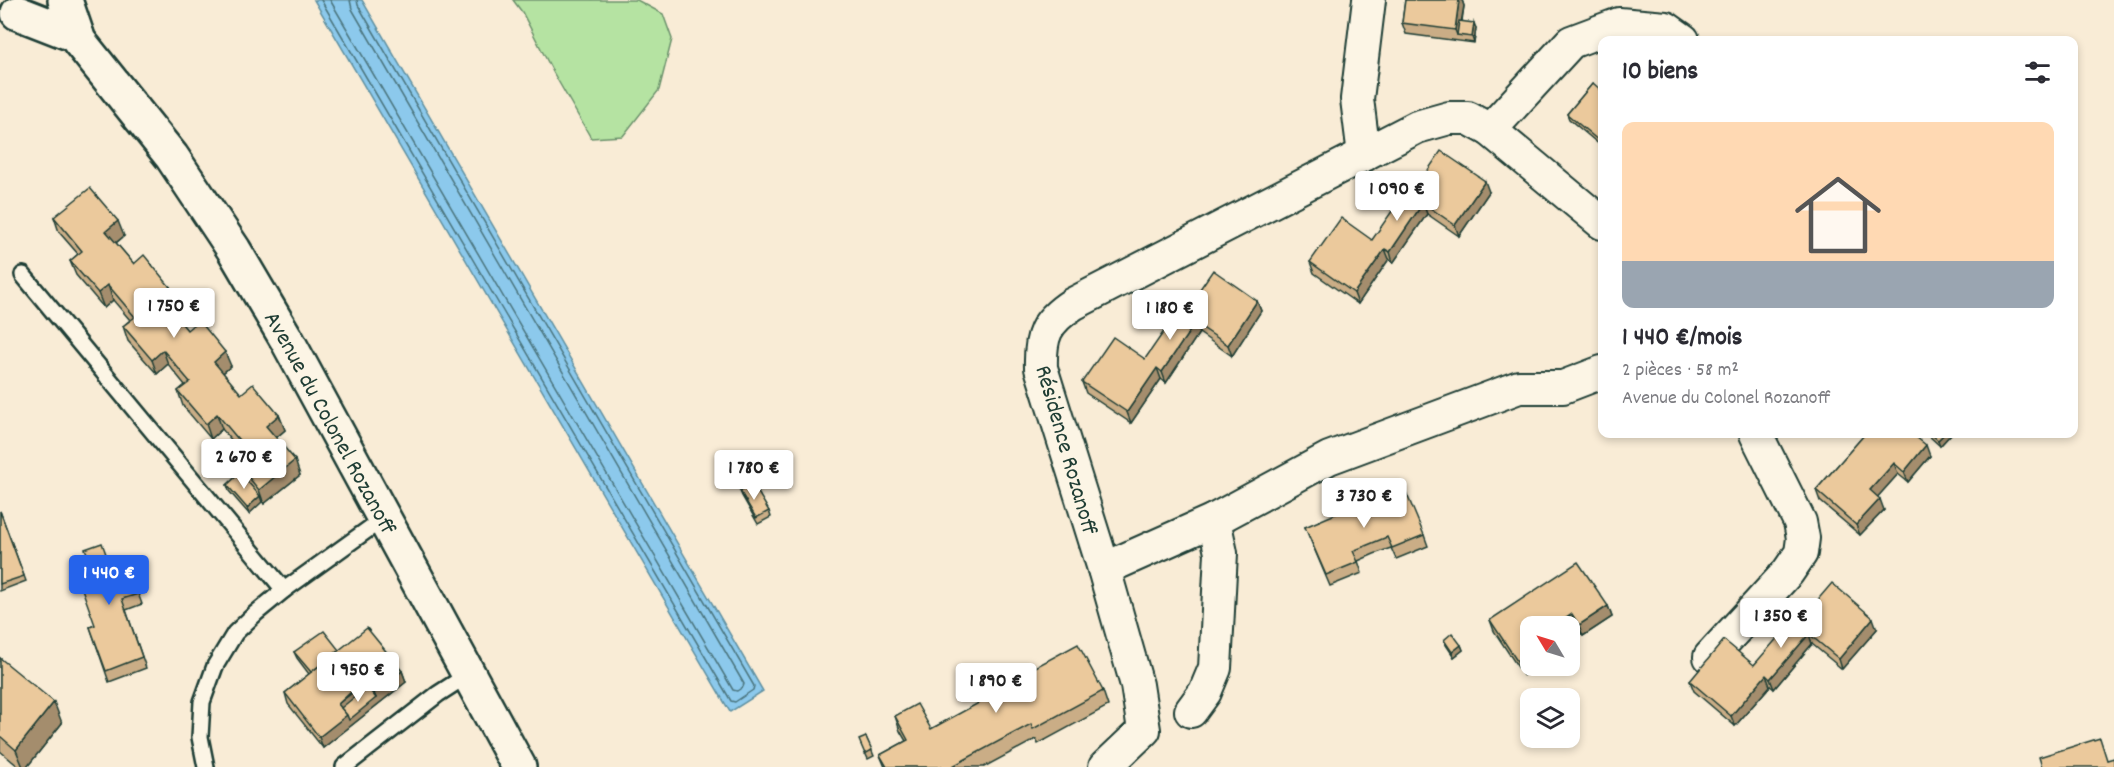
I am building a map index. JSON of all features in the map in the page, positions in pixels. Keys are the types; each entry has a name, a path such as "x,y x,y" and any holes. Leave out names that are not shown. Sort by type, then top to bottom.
{"street":[{"name":"Avenue du Colonel Rozanoff","path":"65,0 77,36 172,157 234,250 287,340 519,767"},
{"path":"1364,155 1357,99 1369,0"},
{"path":"18,11 77,36"},
{"path":"1490,130 1571,42 1619,24 1666,28 1677,36"},
{"name":"Résidence Rozanoff","path":"1105,767 1144,730 1137,685 1104,569 1041,368 1040,346 1046,328 1057,315 1074,304 1417,127 1449,118 1468,118 1490,130 1598,220"},
{"name":"Résidence Rozanoff","path":"1104,569 1214,520 1329,458 1519,387 1563,387 1598,374"},
{"path":"1710,657 1788,572 1800,553 1803,538 1800,522 1758,438"},
{"path":"1191,711 1205,692 1215,668 1221,553 1214,520"}],"lane":[{"path":"23,274 284,590"},
{"path":"206,767 200,737 202,702 215,666 235,633 284,590 384,518"},
{"path":"344,767 438,694 469,674"}],"green space":[{"path":"513,0 637,0 663,14 672,39 659,90 623,136 591,138 522,12"}],"water":[{"path":"314,0 362,0 763,691 730,712"}],"building":[{"path":"1405,0 1459,0 1455,30 1402,23"},
{"path":"1459,21 1474,23 1472,37 1457,35"},
{"path":"1593,83 1598,87 1598,140 1567,114"},
{"path":"1441,151 1485,181 1455,225 1423,203 1390,252 1385,249 1354,293 1310,262 1341,218 1372,240 1406,191 1411,195"},
{"path":"90,188 118,221 106,231 134,264 144,255 170,287 159,296 187,330 199,320 225,352 214,362 241,394 253,384 279,415 266,426 295,460 259,490 231,456 243,445 217,414 206,424 178,391 190,382 163,350 152,360 123,326 135,317 108,285 98,293 70,261 82,251 54,217"},
{"path":"1213,270 1257,301 1228,345 1195,323 1162,372 1157,368 1127,412 1082,382 1113,337 1145,359 1178,311 1183,314"},
{"path":"1862,438 1917,438 1926,445 1904,472 1894,463 1870,490 1880,499 1856,525 1816,490"},
{"path":"240,473 260,496 247,508 227,485"},
{"path":"753,484 769,511 756,518 740,491"},
{"path":"1403,485 1424,535 1392,548 1387,537 1353,551 1358,562 1326,575 1305,527"},
{"path":"0,511 24,576 0,584"},
{"path":"102,543 110,565 125,559 138,594 122,599 142,657 106,671 90,627 95,625 72,561 88,555 85,549"},
{"path":"1578,562 1608,606 1580,624 1580,616 1572,614 1569,616 1520,616 1519,664 1490,620"},
{"path":"1832,583 1873,618 1839,659 1809,634 1770,679 1766,675 1731,716 1690,681 1724,640 1754,665 1793,620 1797,624"},
{"path":"367,628 402,671 374,693 366,682 351,692 338,704 347,715 319,737 285,693"},
{"path":"324,631 339,650 311,672 294,652"},
{"path":"1452,633 1461,645 1452,652 1444,640"},
{"path":"1078,644 1103,691 1033,729 1031,724 951,767 887,767 880,755 908,740 895,716 917,704 931,729 1010,686 1008,682"},
{"path":"0,658 54,702 16,750 0,736"},
{"path":"367,687 376,698 349,720 341,708"},
{"path":"866,737 872,750 865,754 859,740"},
{"path":"2100,738 2107,760 2114,758 2114,767 2042,767 2039,757"}]}
